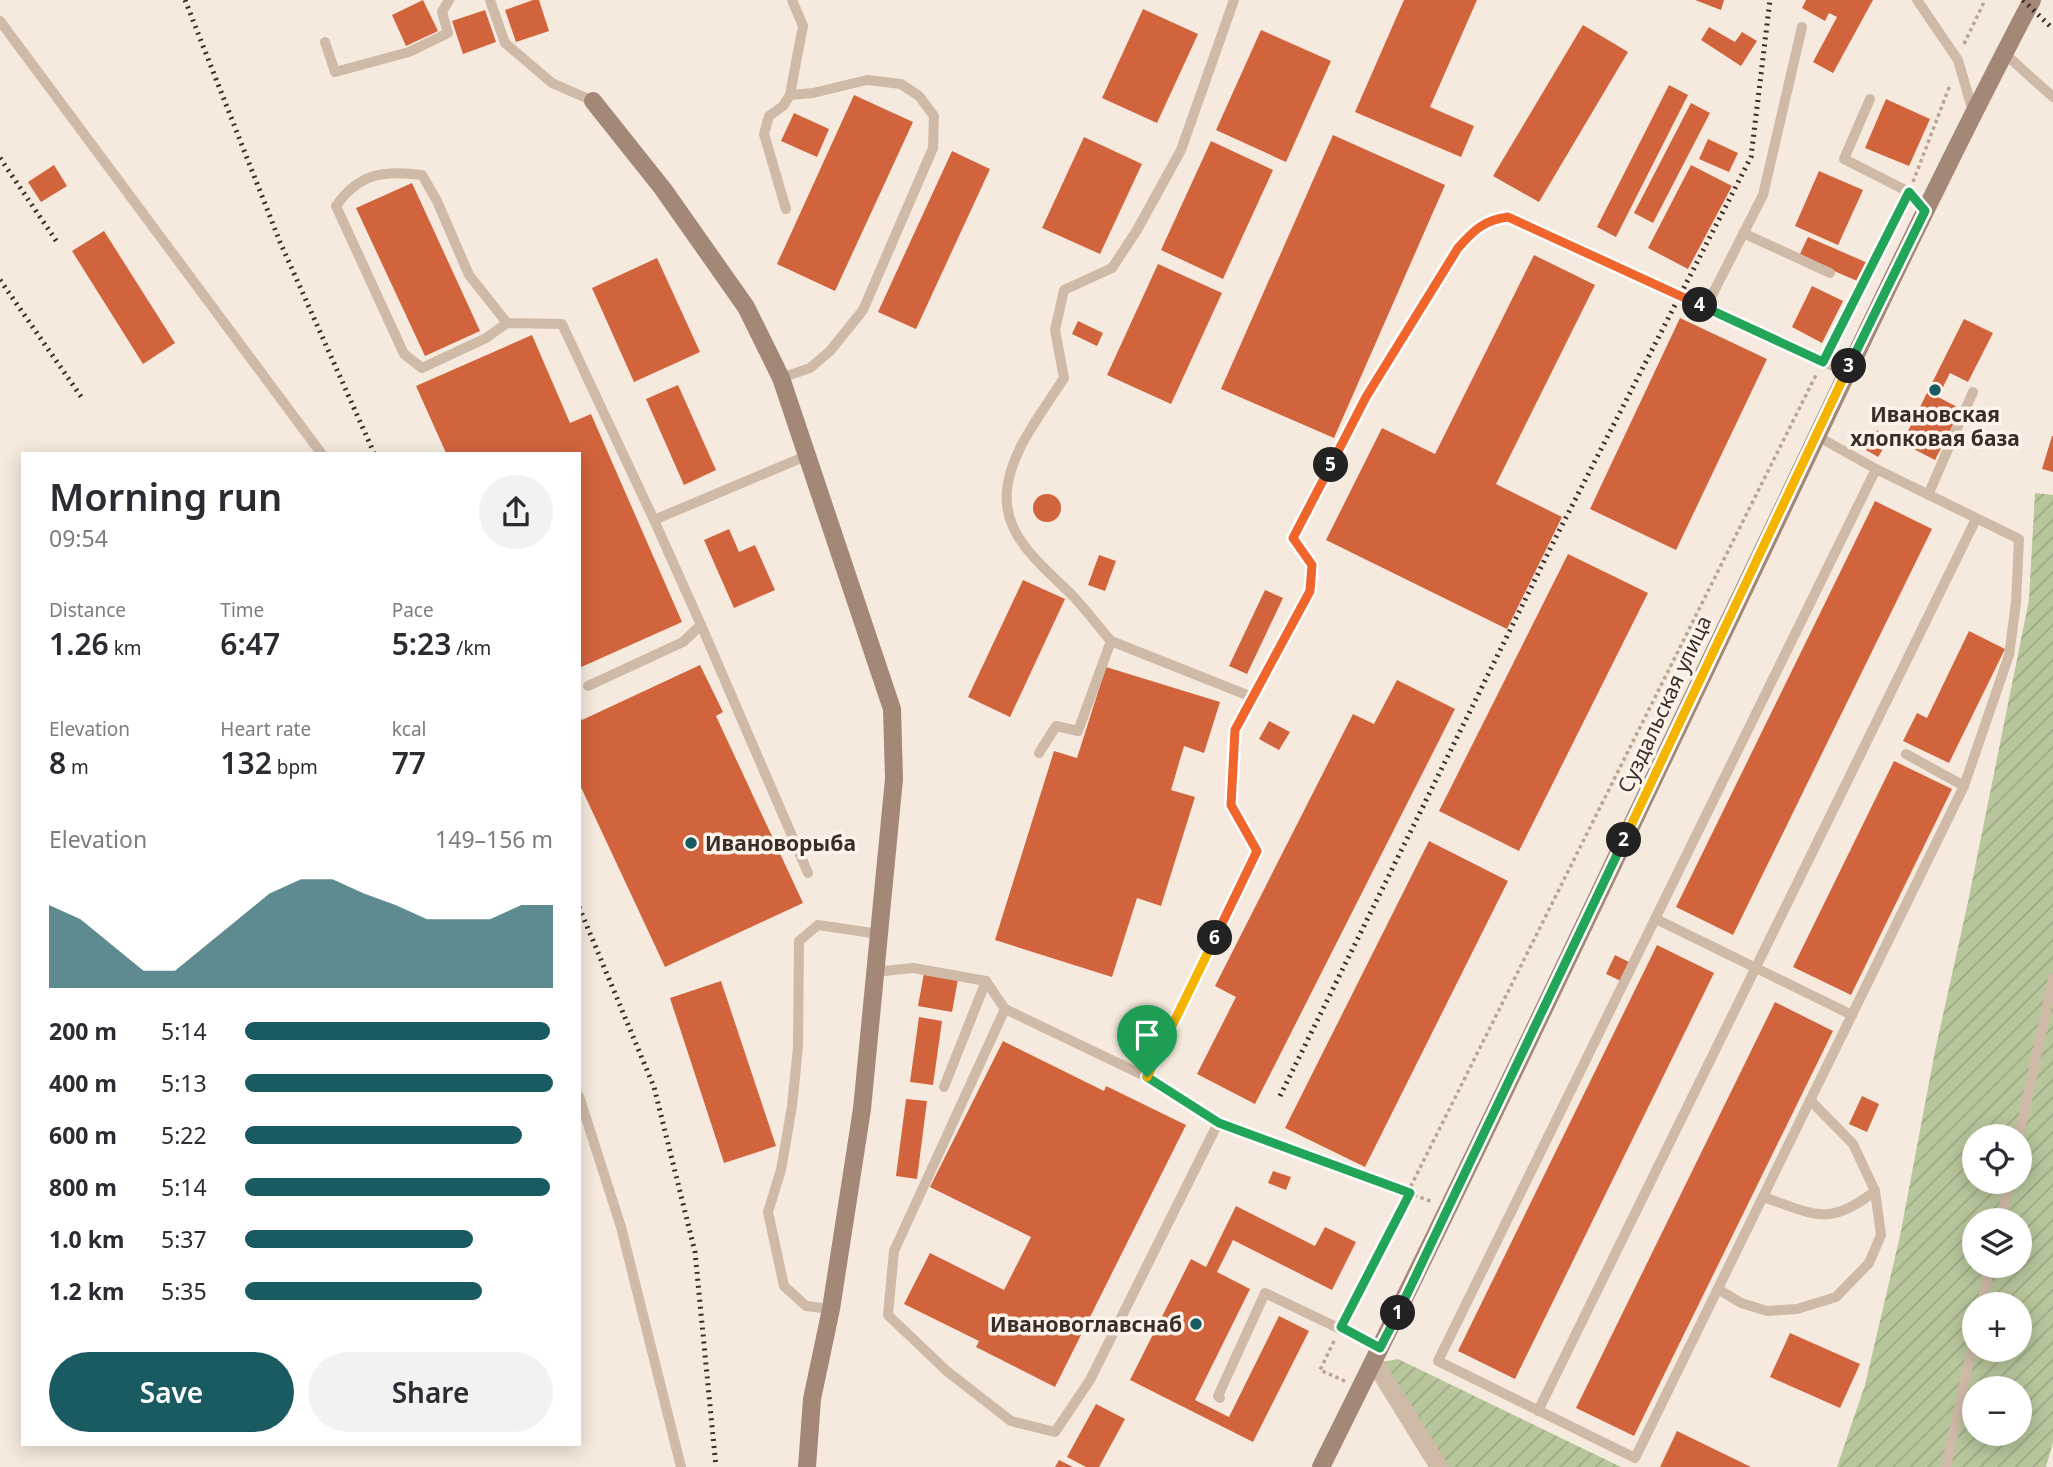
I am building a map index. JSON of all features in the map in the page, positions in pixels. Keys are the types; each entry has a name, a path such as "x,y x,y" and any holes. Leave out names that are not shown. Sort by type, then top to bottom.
{"main road":[{"name":"Суздальская улица","path":"1321,1467 1449,1208 1846,372 1973,112 2032,0"},
{"path":"593,101 618,136 663,189 746,307 781,378 892,709 894,779 862,1109 831,1309 812,1399 807,1467"}],"street":[{"path":"1377,1355 1439,1467"}],"lane":[{"path":"325,42 335,72 409,52 448,33 442,12 449,0"},
{"path":"490,0 505,43 552,83 593,101"},
{"path":"786,209 764,134 769,116 783,106 790,95 803,26 792,0"},
{"path":"1234,0 1181,150 1137,230 1112,268 1064,290 1055,330 1064,378 1021,446 1007,484 1007,520 1021,547 1071,594 1111,641 1252,697"},
{"path":"1917,0 1958,60 1973,112"},
{"path":"0,21 320,452"},
{"path":"1706,307 1763,195 1802,27"},
{"path":"2005,54 2053,97"},
{"path":"781,378 810,369 830,351 863,310 933,148 934,116 919,96 901,84 867,80 813,93 790,95"},
{"path":"1870,99 1844,159 1909,192 1925,211"},
{"path":"507,323 468,275 437,201 422,175 392,172 362,180 348,189 336,206 404,354 422,369 486,338 507,323 562,324 654,520 808,873"},
{"path":"1147,1077 1257,851 1231,805 1235,730 1310,591 1312,565 1293,538 1366,397 1458,248 1477,227 1490,219 1508,217 1846,372"},
{"path":"1743,233 1830,273"},
{"path":"1928,495 1973,392"},
{"path":"1817,436 1876,470 2019,539 2017,603 2009,655 1964,786 1635,1458 1438,1362 1876,470"},
{"path":"654,520 806,456"},
{"path":"1538,1410 1976,519"},
{"path":"588,686 683,642 701,625"},
{"path":"1039,753 1056,726 1078,731 1111,641"},
{"path":"1906,754 1964,786"},
{"path":"1656,919 1852,1015"},
{"path":"831,1309 806,1306 784,1286 768,1212 781,1170 792,1106 798,1047 799,941 818,925 879,934"},
{"path":"874,972 913,968 986,981 1005,1009 1147,1077 1219,1123 1090,1380 1055,1432 1011,1421 948,1372 888,1315 894,1251 1005,1009"},
{"path":"2022,1124 2053,979"},
{"path":"944,1087 986,981"},
{"path":"1718,1289 1741,1303 1767,1311 1797,1309 1836,1297 1870,1263 1881,1235 1875,1191 1853,1144 1810,1100"},
{"path":"581,1102 621,1227 681,1467"},
{"path":"1763,1197 1824,1217 1851,1210 1875,1191"},
{"path":"1220,1398 1217,1396 1265,1293 1341,1327 1377,1355"},
{"path":"1945,1467 1969,1362"}],"path":[{"path":"1361,1388 1320,1370 1909,192 1958,60 1985,0"},
{"path":"1219,1123 1449,1208"}],"green space":[{"path":"2035,493 2053,495 2053,1442 2046,1467 1837,1467 1865,1385 1900,1236 1935,1051 2029,600"},
{"path":"1398,1359 1621,1467 1443,1467 1378,1363"}],"building":[{"path":"423,0 438,31 406,46 392,15"},
{"path":"539,0 549,31 516,42 505,10"},
{"path":"1404,0 1477,0 1430,107 1474,126 1461,157 1355,112"},
{"path":"1695,0 1724,0 1721,10"},
{"path":"1806,0 1873,0 1833,73 1813,62 1837,17 1829,13 1825,21 1802,8"},
{"path":"1143,9 1198,34 1157,123 1102,98"},
{"path":"485,10 496,42 463,54 452,21"},
{"path":"1583,25 1628,52 1539,202 1493,176"},
{"path":"1709,27 1735,42 1742,32 1757,41 1741,66 1701,40"},
{"path":"1261,30 1331,61 1286,162 1216,130"},
{"path":"1669,85 1688,95 1616,237 1597,227"},
{"path":"854,95 913,122 835,291 777,264"},
{"path":"1886,99 1930,119 1909,166 1865,148"},
{"path":"1691,103 1710,113 1653,223 1634,213"},
{"path":"794,113 829,129 817,157 781,141"},
{"path":"1333,135 1445,185 1334,438 1221,389"},
{"path":"1084,137 1142,164 1100,254 1042,228"},
{"path":"1708,139 1738,153 1729,172 1699,159"},
{"path":"1211,141 1273,170 1223,279 1161,250"},
{"path":"952,151 990,169 916,329 878,312"},
{"path":"54,165 67,186 41,202 28,182"},
{"path":"1691,165 1732,186 1688,269 1648,248"},
{"path":"1819,171 1863,190 1838,245 1795,226"},
{"path":"412,183 480,331 425,356 356,208"},
{"path":"104,231 175,343 143,364 72,251"},
{"path":"1808,237 1870,264 1862,283 1799,256"},
{"path":"1534,255 1595,285 1496,484 1562,517 1507,629 1326,540 1382,428 1435,454"},
{"path":"657,258 700,352 634,382 592,288"},
{"path":"1158,264 1222,293 1171,404 1107,375"},
{"path":"1812,286 1843,301 1822,343 1792,327"},
{"path":"1680,318 1767,359 1676,550 1590,509"},
{"name":"Ивановская хлопковая база","path":"1964,319 1993,333 1968,382 1950,373 1938,397 1961,409 1935,460 1902,443"},
{"path":"1078,321 1103,333 1097,346 1072,334"},
{"path":"532,335 570,423 591,414 682,622 581,667 581,452 446,452 416,386"},
{"path":"678,385 716,470 684,485 646,399"},
{"path":"1877,430 1890,438 1878,457 1866,450"},
{"path":"2053,436 2053,472 2042,469"},
{"path":"1047,494 1057,498 1061,508 1057,518 1047,522 1037,518 1033,508 1037,498"},
{"path":"1875,501 1932,529 1733,935 1676,907"},
{"path":"729,529 739,552 755,545 775,590 734,608 704,540"},
{"path":"1568,554 1648,593 1519,851 1439,811"},
{"path":"1099,555 1116,561 1105,591 1088,585"},
{"path":"1023,580 1065,599 1010,717 968,697"},
{"path":"1265,590 1283,598 1247,674 1229,666"},
{"path":"1969,631 2005,649 1949,763 1903,741 1917,713 1927,718"},
{"name":"Ивановорыба","path":"700,665 723,712 716,716 803,903 665,967 581,787 581,718 582,720"},
{"path":"1106,667 1220,702 1204,753 1184,746 1171,790 1195,797 1161,906 1137,898 1112,977 995,940 1054,751 1077,758"},
{"path":"1397,680 1455,709 1255,1104 1197,1074 1236,997 1215,986 1353,714 1374,724"},
{"path":"1269,721 1290,732 1279,750 1259,739"},
{"path":"1894,761 1952,789 1851,995 1793,967"},
{"path":"1429,841 1508,881 1365,1167 1285,1128"},
{"path":"1657,945 1714,973 1515,1379 1458,1351"},
{"path":"1615,955 1629,962 1621,981 1606,974"},
{"path":"924,973 958,979 952,1012 918,1006"},
{"path":"721,981 776,1146 724,1163 670,998"},
{"path":"1775,1002 1833,1031 1634,1436 1576,1408"},
{"path":"919,1017 942,1021 933,1085 910,1082"},
{"path":"1003,1041 1104,1091 1106,1086 1186,1125 1055,1387 976,1347 979,1341 904,1304 930,1253 1004,1290 1031,1237 930,1187"},
{"path":"1862,1096 1879,1104 1867,1132 1849,1124"},
{"path":"906,1099 927,1101 917,1179 896,1176"},
{"path":"1273,1171 1291,1177 1286,1190 1268,1183"},
{"name":"Ивановоглавснаб","path":"1236,1206 1315,1246 1325,1227 1356,1242 1332,1290 1233,1240 1217,1272 1250,1289 1195,1400 1229,1417 1279,1316 1309,1331 1253,1442 1130,1380 1191,1259 1206,1267"},
{"path":"1790,1333 1860,1364 1840,1408 1770,1377"},
{"path":"1096,1404 1125,1419 1099,1467 1086,1467 1067,1457"},
{"path":"1677,1431 1751,1467 1660,1467"},
{"path":"1059,1460 1073,1467 1055,1467"}],"railway":[{"path":"185,0 280,242 374,452"},
{"path":"1280,1096 1556,537 1751,157 1770,0"},
{"path":"2023,0 2053,29"},
{"path":"0,158 57,242"},
{"path":"0,280 82,398"},
{"path":"581,912 654,1087 695,1252 716,1467"}],"place":[{"name":"Ивановская хлопковая база","path":"1935,390"},
{"name":"Ивановорыба","path":"691,843"},
{"name":"Ивановоглавснаб","path":"1196,1324"}],"route":[{"path":"1909,192 1925,211 1380,1348 1341,1327 1410,1193 1308,1153 1219,1123 1147,1077 1257,851 1231,805 1235,730 1310,591 1312,565 1293,538 1366,397 1458,248 1477,227 1490,219 1508,217 1823,362 1909,192"}]}
